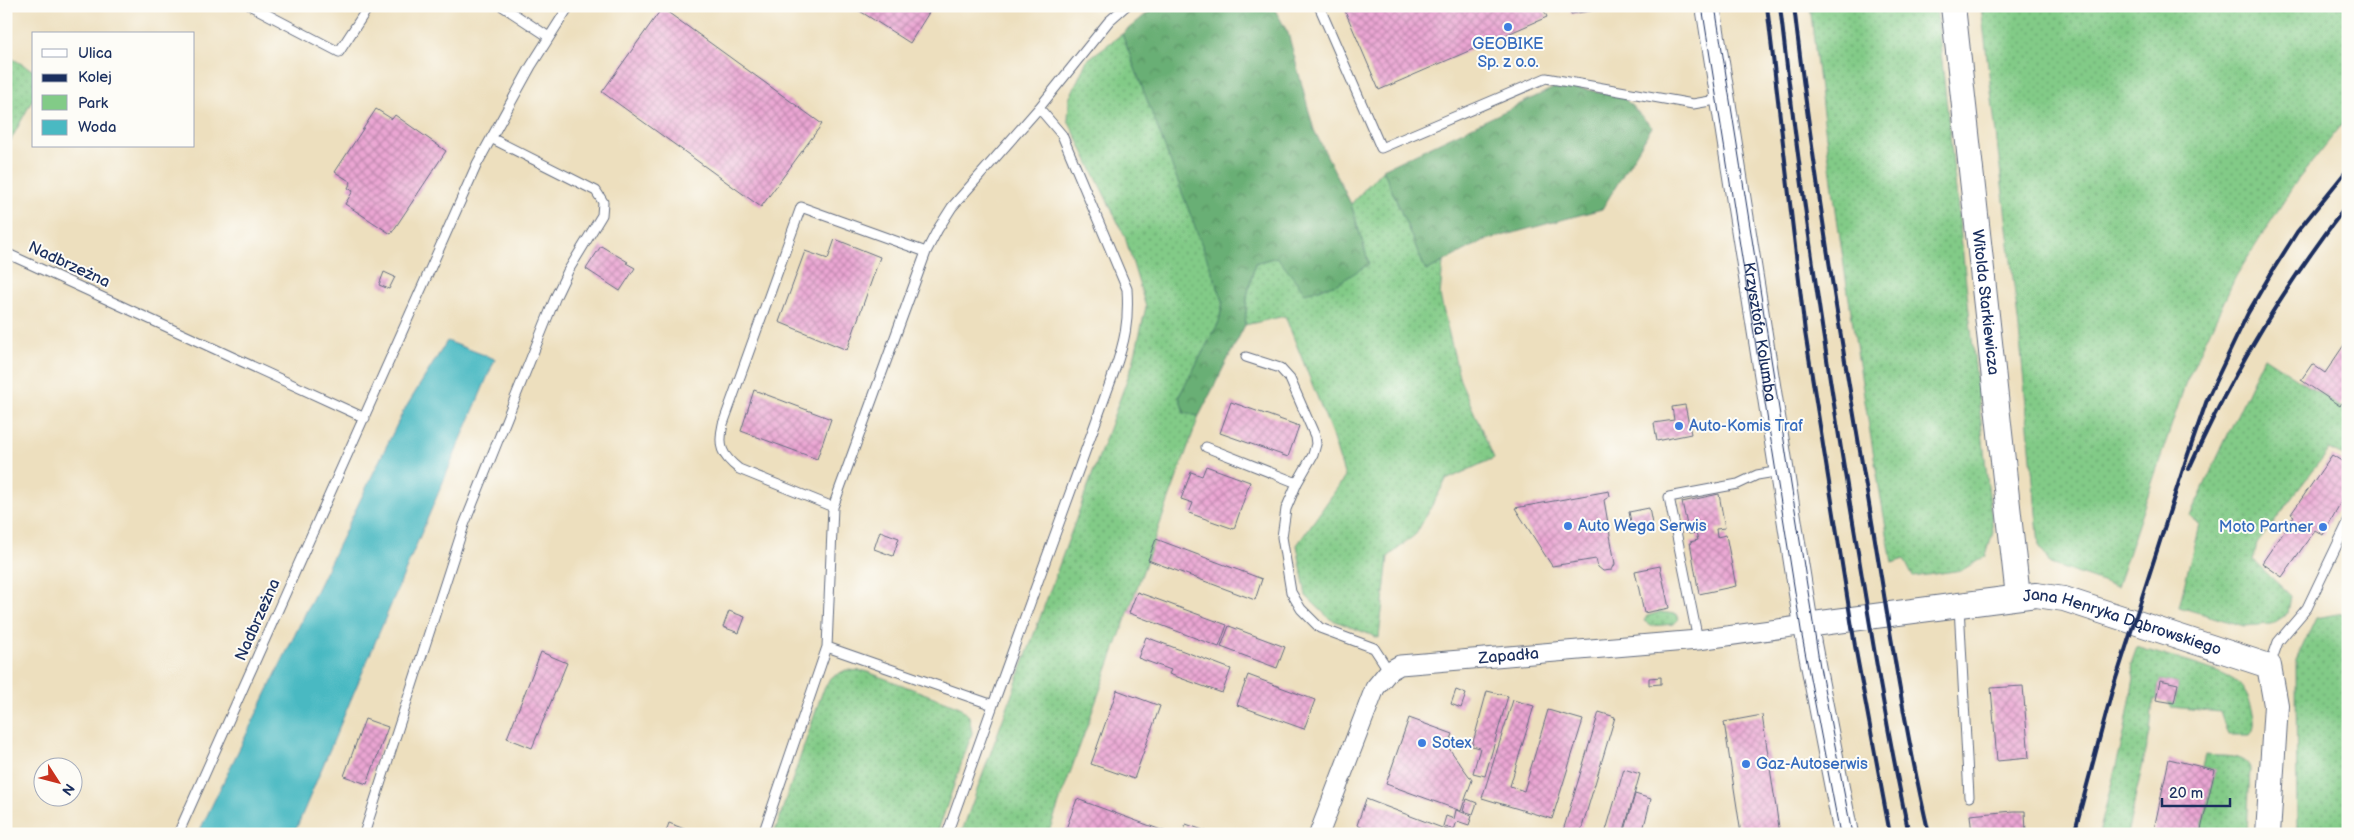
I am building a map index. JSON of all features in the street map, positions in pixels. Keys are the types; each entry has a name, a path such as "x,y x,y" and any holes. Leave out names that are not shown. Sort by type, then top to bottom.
{"street":[{"name":"Krzysztofa Kolumba","path":"1708,6 1806,625 1846,834"},
{"name":"Witolda Starkiewicza","path":"1953,6 2018,597"},
{"name":"Jana Henryka Dąbrowskiego","path":"1806,625 2036,595 2064,599 2270,666"},
{"name":"Zapadła","path":"1389,671 1400,665 1410,663 1698,640 1806,625"},
{"path":"2268,834 2276,705 2270,666"},
{"path":"1319,834 1375,688 1389,671"}],"lane":[{"path":"251,6 268,10 338,52 369,6"},
{"path":"502,6 549,38"},
{"name":"Nadbrzeżna","path":"178,834 477,164 569,6"},
{"path":"764,834 827,647 833,507 926,252 952,207 1039,108 1109,20 1126,6"},
{"path":"1319,6 1381,148 1546,78 1693,104 1722,99"},
{"path":"947,834 992,705 1124,345 1128,317 1127,289 1062,134 1039,108"},
{"path":"364,834 464,525 556,296 568,271 602,215 603,202 596,191 491,138"},
{"path":"833,507 739,469 726,459 720,440 801,207 926,252"},
{"name":"Nadbrzeżna","path":"6,253 365,418"},
{"path":"1246,357 1280,368 1290,379 1315,436 1316,444 1313,455 1297,482 1286,509 1282,537 1291,592 1301,609 1320,628 1374,648 1389,671"},
{"path":"1206,447 1297,482"},
{"path":"1698,640 1669,498 1738,484 1757,475 1782,471"},
{"path":"2270,666 2278,642 2307,608 2348,522"},
{"path":"1959,606 1969,797"},
{"path":"827,647 992,705"}],"green space":[{"path":"1156,6 1273,6 1288,33 1314,130 1351,204 1369,264 1337,284 1305,293 1277,257 1255,263 1247,297 1245,325 1199,416 1184,413 1179,396 1219,322 1223,301 1122,34"},
{"path":"1810,6 1936,6 1993,532 1986,556 1962,570 1913,577 1904,559 1892,563 1847,285 1827,146"},
{"path":"1981,6 2348,6 2348,117 2296,182 2236,276 2186,382 2117,587 2050,564 2039,545 2019,329"},
{"path":"1122,34 1215,276 1223,301 1219,322 1179,396 1184,413 1199,416 1048,834 961,834 1133,363 1146,307 1125,237 1068,120 1069,99 1087,60"},
{"path":"6,55 32,70 32,101 6,149"},
{"path":"1560,85 1622,96 1652,127 1602,209 1483,241 1426,271 1383,169"},
{"path":"1383,169 1426,271 1443,262 1440,296 1460,380 1494,458 1446,480 1416,534 1388,557 1379,638 1330,619 1306,596 1297,545 1345,477 1330,429 1285,316 1245,325 1247,297 1255,263 1277,257 1369,264 1351,204"},
{"path":"2264,357 2348,412 2348,450 2343,456 2329,449 2257,544 2253,560 2291,596 2288,613 2271,624 2244,626 2179,607 2199,524 2190,516"},
{"path":"1660,612 1676,614 1679,619 1674,624 1652,626 1644,621 1647,616"},
{"path":"2348,612 2348,834 2297,834 2296,660 2316,618"},
{"path":"2137,647 2205,668 2238,683 2246,693 2251,705 2254,728 2250,735 2228,735 2220,712 2171,707 2168,702 2174,703 2178,684 2160,680 2156,700 2153,699 2150,733 2127,834 2099,834 2124,734 2134,678 2131,664"},
{"path":"846,670 865,671 960,707 969,716 972,733 937,834 774,834 822,693 830,678"},
{"path":"2205,755 2237,758 2247,763 2250,768 2247,834 2200,834 2215,770 2202,767"}],"water":[{"path":"447,341 495,359 294,834 198,834 403,412"}],"building":[{"path":"852,6 933,6 910,43"},
{"path":"1343,6 1542,6 1547,17 1379,90"},
{"path":"1570,6 1613,6 1614,7 1571,14"},
{"path":"662,8 822,124 761,207 602,92"},
{"path":"376,109 392,119 395,115 446,151 391,234 345,204 353,191 348,188 351,182 335,172"},
{"path":"835,239 880,257 847,350 779,322 805,251 828,259"},
{"path":"601,246 635,268 620,291 586,269"},
{"path":"384,272 395,277 389,289 379,285"},
{"path":"2348,339 2348,394 2340,406 2301,380 2312,364 2325,373"},
{"path":"754,390 831,419 817,459 741,431"},
{"path":"1231,402 1299,426 1288,457 1220,433"},
{"path":"1685,405 1691,434 1657,441 1654,423 1674,420 1672,407"},
{"path":"2332,455 2348,465 2348,489 2323,535 2315,530 2282,577 2262,563 2294,516 2291,514"},
{"path":"1206,466 1250,482 1234,529 1189,513 1193,503 1181,499 1191,472 1202,476"},
{"name":"Auto Wega Serwis","path":"1609,491 1610,496 1604,500 1615,564 1612,570 1603,571 1598,567 1596,559 1552,566 1515,508"},
{"path":"1719,494 1725,528 1716,529 1717,537 1726,535 1736,586 1699,594 1690,542 1698,540 1696,533 1689,534 1682,502"},
{"path":"1649,508 1652,524 1632,527 1629,512"},
{"path":"880,531 899,538 893,556 874,549"},
{"path":"1156,539 1262,579 1255,600 1148,560"},
{"path":"1660,566 1669,608 1644,613 1635,571"},
{"path":"1137,592 1227,625 1219,647 1129,613"},
{"path":"729,611 745,617 739,633 723,627"},
{"path":"1229,626 1285,647 1277,668 1221,647"},
{"path":"1146,637 1231,669 1222,693 1169,674 1171,670 1138,658"},
{"path":"541,652 567,663 532,748 507,738"},
{"path":"1248,675 1315,700 1304,729 1237,705"},
{"path":"1661,677 1661,684 1649,685 1649,678"},
{"path":"2160,680 2178,684 2174,703 2156,700"},
{"path":"2023,686 2029,758 1997,761 1991,688"},
{"path":"1117,690 1160,706 1134,779 1091,764"},
{"path":"1456,690 1466,694 1461,708 1451,704"},
{"path":"1487,691 1508,696 1485,776 1473,773 1480,748 1472,746"},
{"path":"1513,700 1534,706 1510,786 1524,791 1548,710 1583,720 1552,819 1482,798"},
{"path":"1599,712 1615,717 1580,834 1562,834"},
{"path":"1762,715 1780,834 1741,834 1724,722"},
{"path":"1409,718 1453,734 1448,747 1472,780 1461,811 1386,784"},
{"path":"365,719 388,727 367,784 344,776"},
{"path":"2169,759 2215,770 2200,834 2153,834"},
{"path":"1624,769 1640,774 1623,834 1605,834"},
{"path":"1635,794 1651,799 1642,834 1624,834"},
{"path":"1077,799 1172,834 1064,834"},
{"path":"1366,799 1458,834 1375,834 1357,825"},
{"path":"1467,799 1477,803 1473,814 1463,811"},
{"path":"1456,810 1472,816 1469,825 1457,821 1454,830 1443,826 1446,816 1454,819"},
{"path":"2025,811 2026,832 1972,834 1970,815"},
{"path":"669,823 697,834 665,834"},
{"path":"1186,824 1211,833 1211,834 1183,834"}],"tram line":[{"path":"1702,6 1802,636 1840,834"},
{"path":"1715,6 1820,667 1852,834"}],"railway":[{"path":"1767,6 1805,332 1855,646 1890,834"},
{"path":"1780,6 1814,274 1834,407 1868,614 1909,834"},
{"path":"1794,6 1818,191 1847,375 1903,708 1929,834"},
{"path":"2074,834 2112,691 2208,397 2248,313 2273,270 2297,232 2348,169"},
{"path":"2189,469 2223,399 2260,332 2302,267 2348,204"}],"place":[{"name":"GEOBIKE Sp. z o.o.","path":"1508,27"},
{"name":"Auto-Komis Traf","path":"1679,426"},
{"name":"Auto Wega Serwis","path":"1568,526"},
{"name":"Moto Partner","path":"2323,527"},
{"name":"Sotex","path":"1422,743"},
{"name":"Gaz-Autoserwis","path":"1746,764"}]}
